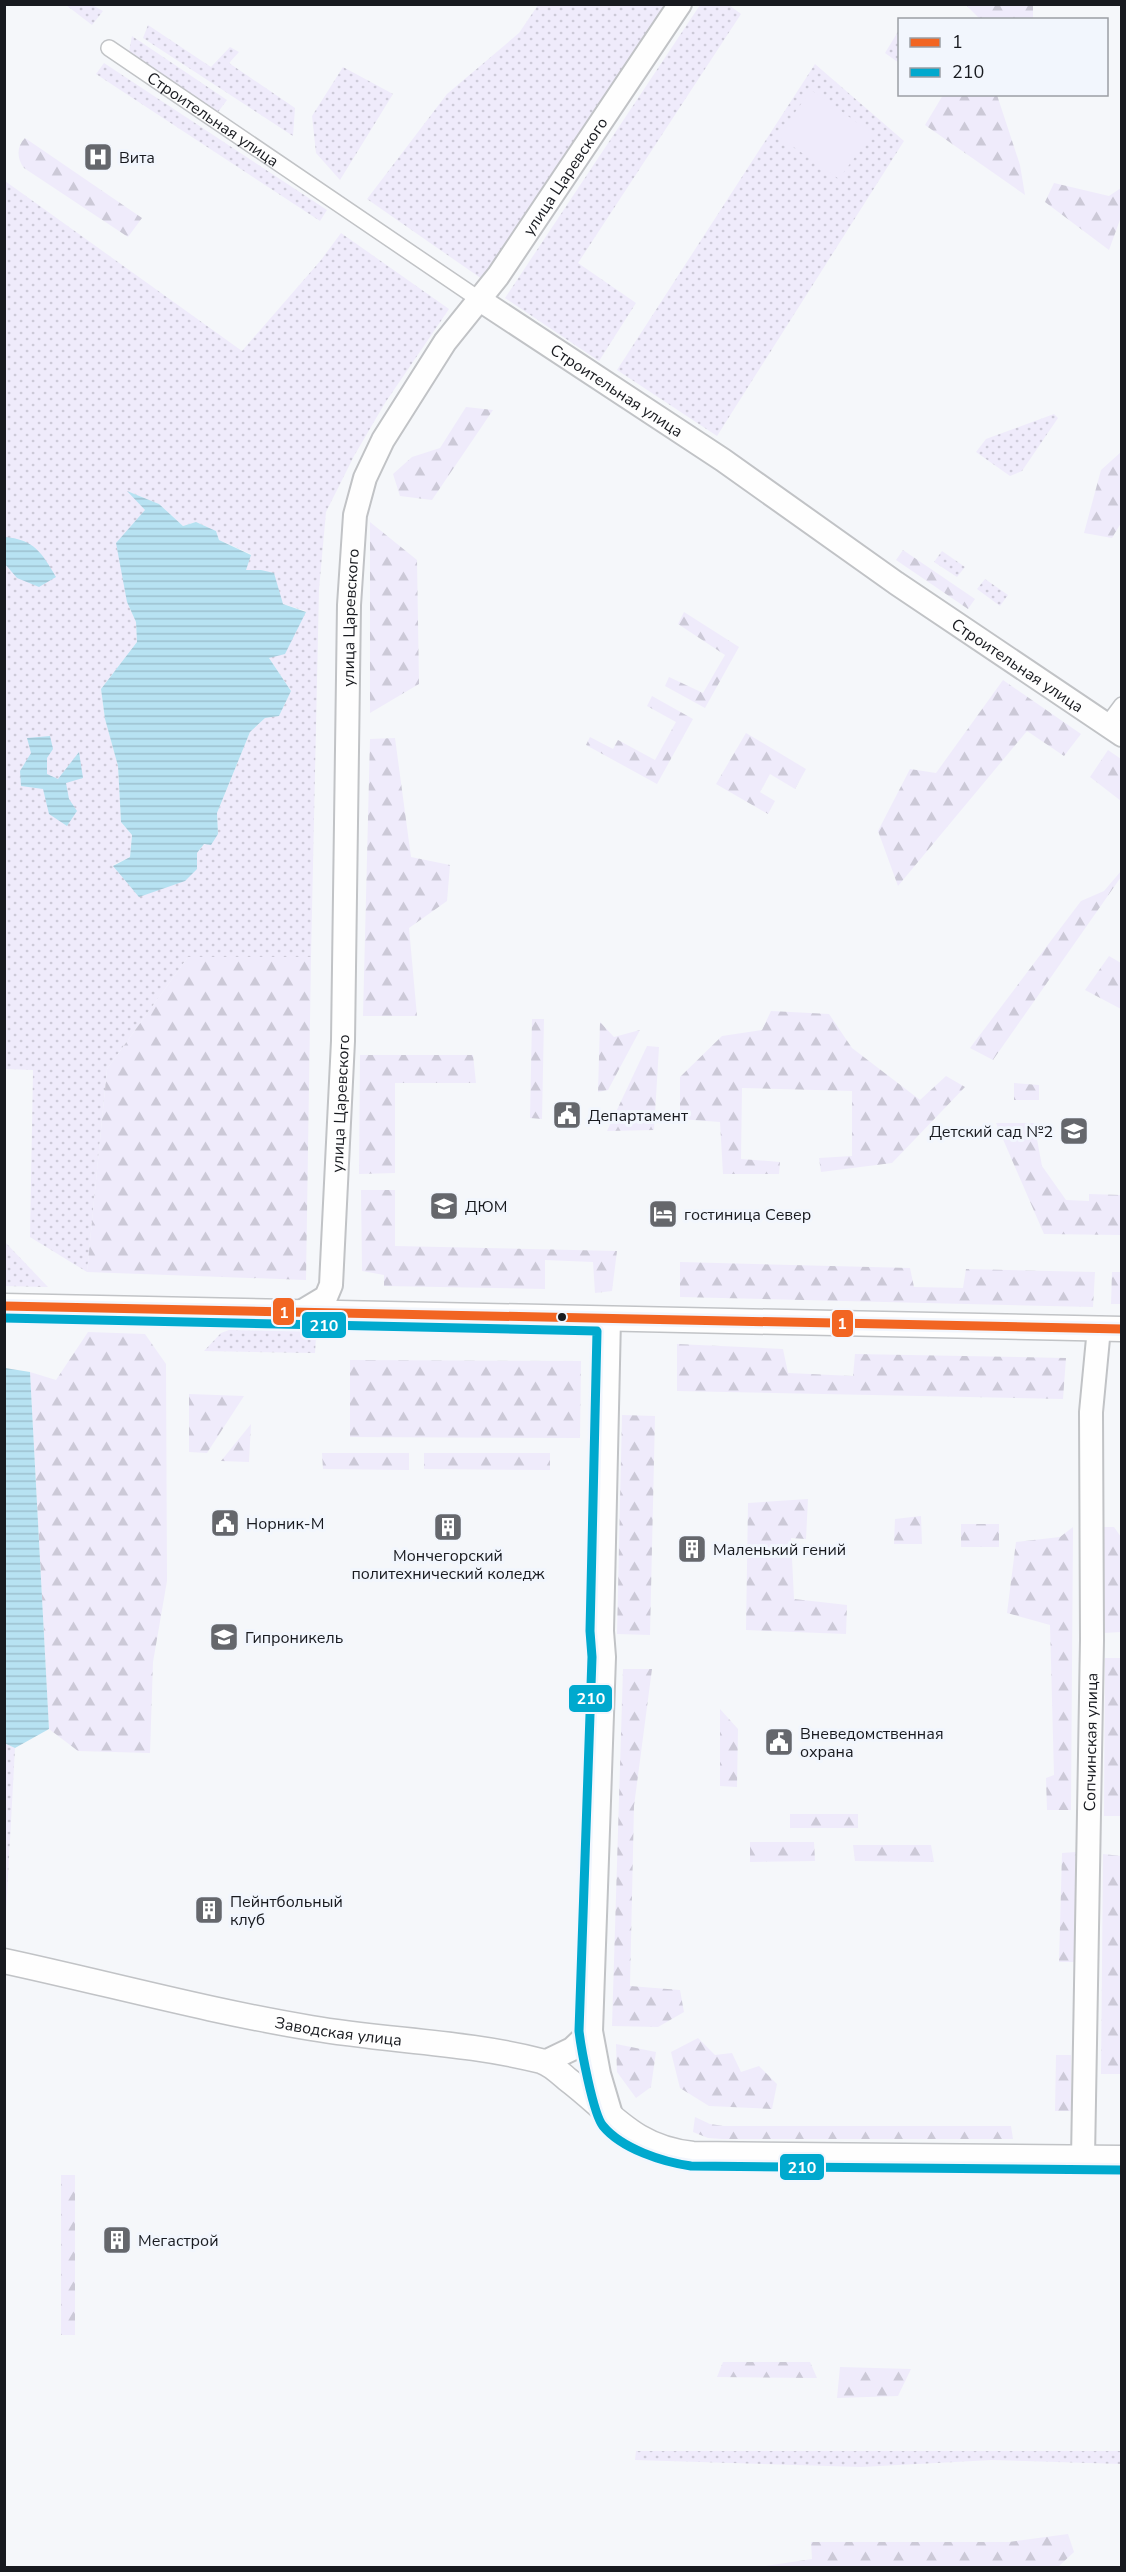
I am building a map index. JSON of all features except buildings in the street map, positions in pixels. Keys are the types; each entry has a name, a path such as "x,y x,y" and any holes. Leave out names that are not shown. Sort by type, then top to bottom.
{"main road":[{"path":"4,1306 1110,1329"},
{"name":"Заводская улица","path":"4,1961 291,2025 457,2047 545,2062 583,2091 612,2118 650,2144 671,2152 1122,2158"}],"street":[{"name":"улица Царевского","path":"331,1286 343,1041 349,605 355,515 365,478 383,440 446,342 480,300 680,4"},
{"name":"Строительная улица","path":"109,48 480,300 723,460 896,583 1114,730"},
{"path":"1114,730 1122,705"},
{"path":"301,1312 326,1297 331,1286"},
{"path":"331,1286 337,1298 347,1306 365,1314"},
{"path":"609,1319 604,1657 591,2031 599,2074 612,2118"},
{"name":"Сопчинская улица","path":"1083,2158 1092,1640 1091,1412 1110,1329"},
{"path":"545,2062 573,2049 591,2031"}],"green space":[{"path":"66,5 92,5 103,11 92,25"},
{"path":"538,5 665,5 482,279 367,199 447,94 519,33"},
{"path":"700,5 729,5 741,14 578,263 636,303 599,361 505,298"},
{"path":"966,5 1033,5 1033,18 979,18"},
{"path":"148,25 211,67 230,47 239,52 229,63 295,108 293,136 143,38"},
{"path":"898,32 898,62 885,53"},
{"path":"132,36 227,100 218,112 129,52"},
{"path":"104,63 327,210 320,221 96,74"},
{"path":"815,64 904,141 717,436 617,370"},
{"path":"343,67 393,94 340,180 316,153 312,116"},
{"path":"811,90 872,133 839,179 778,136"},
{"path":"942,96 997,96 1020,165 1025,195 925,125"},
{"path":"25,138 142,218 128,237 24,168 18,153"},
{"path":"5,181 242,351 321,260 341,233 449,309 385,403 354,456 326,512 319,589 311,957 188,957 107,1069 87,1272 30,1237 33,1070 5,1069","holes":["129,492 159,504 183,526 196,522 216,531 219,540 251,554 245,570 261,570 283,604 306,611 269,658 291,691 279,716 265,718 250,732 217,813 218,834 204,844 197,853 113,865 130,857 132,835 121,822 118,766 105,719 101,689 137,642 136,622 127,602 145,510"]},
{"path":"1054,183 1109,196 1121,188 1121,217 1109,250 1045,202"},
{"path":"466,407 493,410 432,500 400,496 393,474 412,457 440,448"},
{"path":"1054,414 1058,418 1022,471 1010,476 976,452 986,439"},
{"path":"1121,452 1121,523 1112,538 1084,533 1101,470"},
{"path":"370,522 417,560 419,684 370,713"},
{"path":"903,550 975,599 968,609 896,560"},
{"path":"942,551 965,567 957,577 934,562"},
{"path":"985,579 1008,595 1000,606 977,589"},
{"path":"684,612 739,647 705,708 665,686 669,677 703,693 725,655 678,624"},
{"path":"1003,680 1081,734 1064,756 1027,731 898,886 878,831 910,769 936,773"},
{"path":"652,696 693,719 657,784 586,745 590,737 613,749 618,740 655,760 676,722 647,706"},
{"path":"746,733 806,769 795,789 770,774 760,792 775,801 768,814 716,784"},
{"path":"395,738 411,857 450,865 447,901 409,928 417,1016 363,1016 370,739"},
{"path":"1108,750 1121,759 1121,801 1090,777"},
{"path":"1121,871 1121,877 993,1060 970,1048 1081,901 1104,891"},
{"path":"1109,956 1121,963 1121,1009 1085,990"},
{"path":"188,957 311,957 306,1280 87,1272 107,1069"},
{"path":"771,1011 829,1014 852,1048 920,1100 946,1076 965,1087 892,1163 821,1172 819,1158 852,1156 852,1091 742,1088 741,1159 780,1162 779,1174 723,1174 720,1122 680,1119 680,1077 722,1036 762,1030"},
{"path":"532,1019 544,1019 542,1119 530,1118"},
{"path":"600,1022 614,1037 640,1030 608,1090 598,1092"},
{"path":"647,1046 659,1047 654,1130 607,1131"},
{"path":"360,1055 473,1055 476,1083 395,1083 395,1173 359,1174"},
{"path":"1014,1083 1039,1085 1039,1100 1014,1100"},
{"path":"996,1123 1034,1123 1042,1166 1066,1200 1089,1201 1089,1194 1121,1195 1121,1235 1044,1234"},
{"path":"361,1190 395,1190 395,1246 617,1251 612,1291 595,1293 593,1262 545,1260 545,1289 384,1286 384,1275 362,1271"},
{"path":"5,1242 48,1287 5,1286"},
{"path":"680,1262 910,1268 914,1287 963,1288 966,1269 1095,1272 1093,1307 680,1297"},
{"path":"1112,1272 1121,1272 1121,1304 1111,1304"},
{"path":"229,1330 299,1331 316,1337 315,1353 204,1351 221,1333"},
{"path":"88,1332 145,1334 166,1364 167,1581 153,1662 150,1753 78,1751 49,1729 30,1372 56,1380"},
{"path":"677,1344 783,1349 788,1373 853,1376 855,1354 1066,1358 1063,1399 677,1391"},
{"path":"350,1360 581,1361 580,1438 350,1437"},
{"path":"189,1394 244,1396 207,1453 189,1452"},
{"path":"622,1415 655,1416 650,1635 617,1634"},
{"path":"251,1424 249,1462 221,1461"},
{"path":"322,1453 409,1453 409,1470 323,1469"},
{"path":"424,1453 550,1453 550,1470 424,1469"},
{"path":"808,1499 806,1539 791,1538 794,1599 847,1605 846,1634 746,1630 748,1503"},
{"path":"921,1516 922,1544 894,1544 895,1519"},
{"path":"961,1524 999,1524 999,1547 961,1547"},
{"path":"1073,1527 1071,1810 1047,1810 1046,1778 1054,1775 1050,1625 1007,1613 1016,1542 1060,1537"},
{"path":"1104,1527 1114,1527 1121,1537 1121,1632 1104,1633"},
{"path":"1105,1658 1121,1658 1121,1816 1104,1816"},
{"path":"623,1669 652,1669 634,1806 630,1986 680,1990 684,2012 658,2027 612,2026"},
{"path":"720,1709 738,1729 737,1787 720,1786"},
{"path":"5,1743 15,1748 4,1931"},
{"path":"790,1814 858,1814 858,1828 790,1828"},
{"path":"750,1842 814,1842 815,1861 750,1862"},
{"path":"853,1845 931,1845 934,1862 855,1861"},
{"path":"1076,1852 1074,1962 1059,1962 1062,1853"},
{"path":"1103,1854 1121,1856 1120,2074 1101,2074"},
{"path":"698,2038 715,2055 732,2053 741,2072 759,2066 777,2084 772,2109 709,2106 680,2088 671,2052"},
{"path":"616,2044 656,2052 651,2087 636,2098 617,2072"},
{"path":"1056,2055 1071,2055 1071,2111 1055,2111"},
{"path":"695,2117 710,2124 724,2126 1011,2126 1013,2139 722,2139 708,2138 693,2132"},
{"path":"61,2175 75,2175 75,2335 61,2335"},
{"path":"723,2362 810,2362 817,2378 717,2377"},
{"path":"840,2367 911,2369 898,2396 837,2398"},
{"path":"636,2451 1121,2451 1122,2464 992,2460 861,2467 635,2460"},
{"path":"1068,2534 1074,2552 1058,2567 758,2567 812,2559 811,2542 1009,2542"}],"water":[{"path":"127,491 159,504 183,526 196,522 216,531 219,540 251,555 246,570 274,573 283,604 306,612 285,654 269,658 291,691 279,716 265,718 250,732 217,813 218,834 211,845 204,844 197,853 197,869 185,881 139,897 113,866 130,857 132,835 121,822 118,766 105,719 101,689 137,642 136,622 127,602 116,543 145,510"},
{"path":"4,537 30,544 41,554 56,577 39,587 17,578 5,564"},
{"path":"50,736 53,749 47,758 47,774 58,779 79,752 83,778 66,783 69,799 77,811 67,826 49,814 43,789 21,786 20,771 31,753 27,738"},
{"path":"5,1368 30,1372 49,1729 15,1748 4,1743"}],"transit line":[{"name":"1","path":"4,1306 1122,1329"},
{"name":"210","path":"4,1318 597,1331 590,1631 592,1657 579,2031 592,2095 603,2126 632,2148 668,2161 691,2166 1122,2170"}],"place":[{"name":"Вита","path":"98,157"},
{"name":"Департамент","path":"567,1115"},
{"name":"Детский сад №2","path":"1074,1131"},
{"name":"ДЮМ","path":"444,1206"},
{"name":"гостиница Север","path":"663,1214"},
{"name":"Норник-М","path":"225,1523"},
{"name":"Мончегорский политехнический коледж","path":"448,1527"},
{"name":"Маленький гений","path":"692,1549"},
{"name":"Гипроникель","path":"224,1637"},
{"name":"Вневедомственная охрана","path":"779,1742"},
{"name":"Пейнтбольный клуб","path":"209,1910"},
{"name":"Мегастрой","path":"117,2240"}]}
